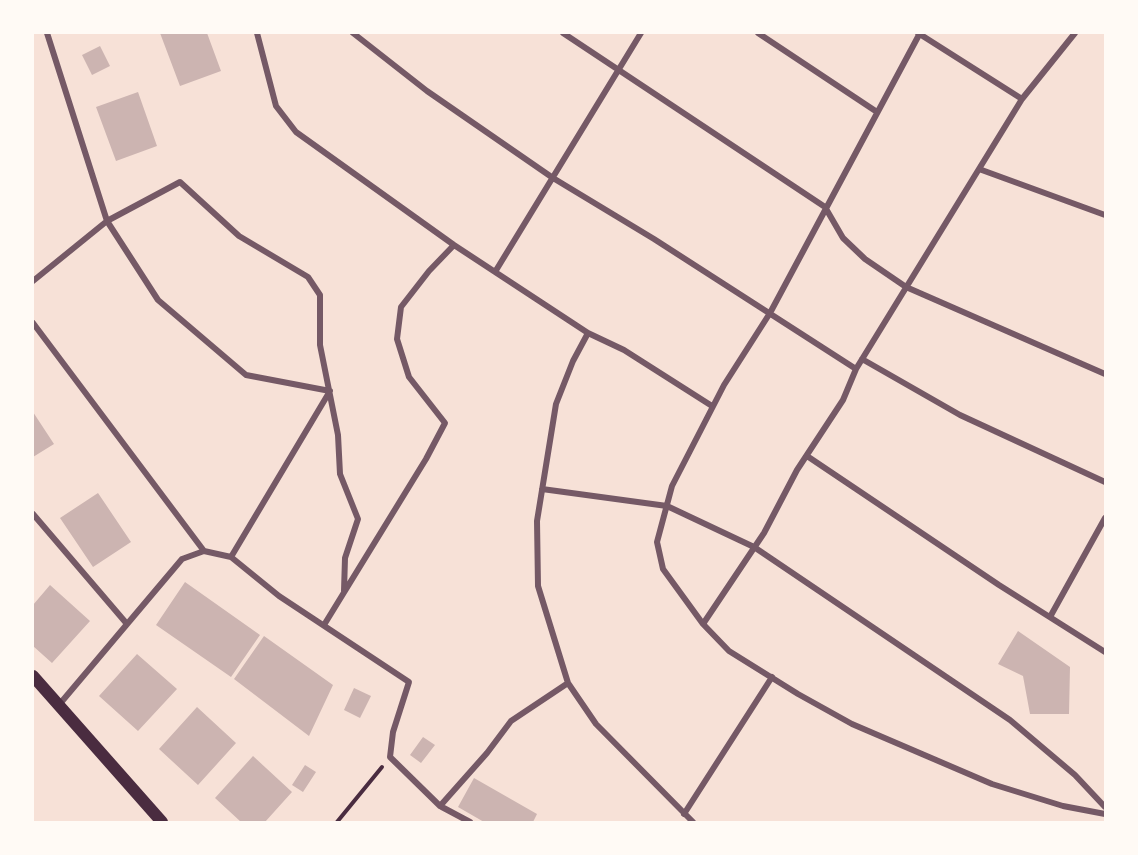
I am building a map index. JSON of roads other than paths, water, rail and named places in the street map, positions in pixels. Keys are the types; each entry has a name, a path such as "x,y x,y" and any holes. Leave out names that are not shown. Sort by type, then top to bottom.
{"main road":[{"path":"33,676 162,822"}],"street":[{"path":"47,33 107,221 158,300 246,375 330,391"},
{"path":"257,33 276,106 296,132 495,272 588,333 624,350 712,406"},
{"path":"353,33 427,91 553,178 856,369"},
{"path":"564,33 825,207 843,238 865,259 906,287 1105,374"},
{"path":"495,272 641,33"},
{"path":"758,33 877,112"},
{"path":"1022,99 919,33 770,313 712,406 672,486 657,542 663,569 703,624 729,651 772,678 852,724 992,784 1063,806 1105,814"},
{"path":"703,624 754,547 843,400 856,369 1022,99 1075,33"},
{"path":"979,170 1105,215"},
{"path":"33,281 107,221 180,182 239,236 308,277 320,295 320,345 338,435 340,474 358,519 345,558 344,591"},
{"path":"324,626 398,506 445,423 409,377 398,339 401,308 429,271 454,244"},
{"path":"33,323 204,551"},
{"path":"588,333 556,404 537,521 538,585 568,683 596,724 693,822"},
{"path":"862,359 960,415 1105,482"},
{"path":"231,557 330,391"},
{"path":"807,456 1105,652"},
{"path":"542,489 667,506 754,547 1010,720 1075,775 1105,807"},
{"path":"33,514 127,624"},
{"path":"1050,617 1105,518"},
{"path":"58,706 182,559 204,551 231,557 279,596 409,682 393,732 390,757 440,806 470,822"},
{"path":"684,813 772,678"},
{"path":"440,806 487,753 511,721 568,683"}]}
